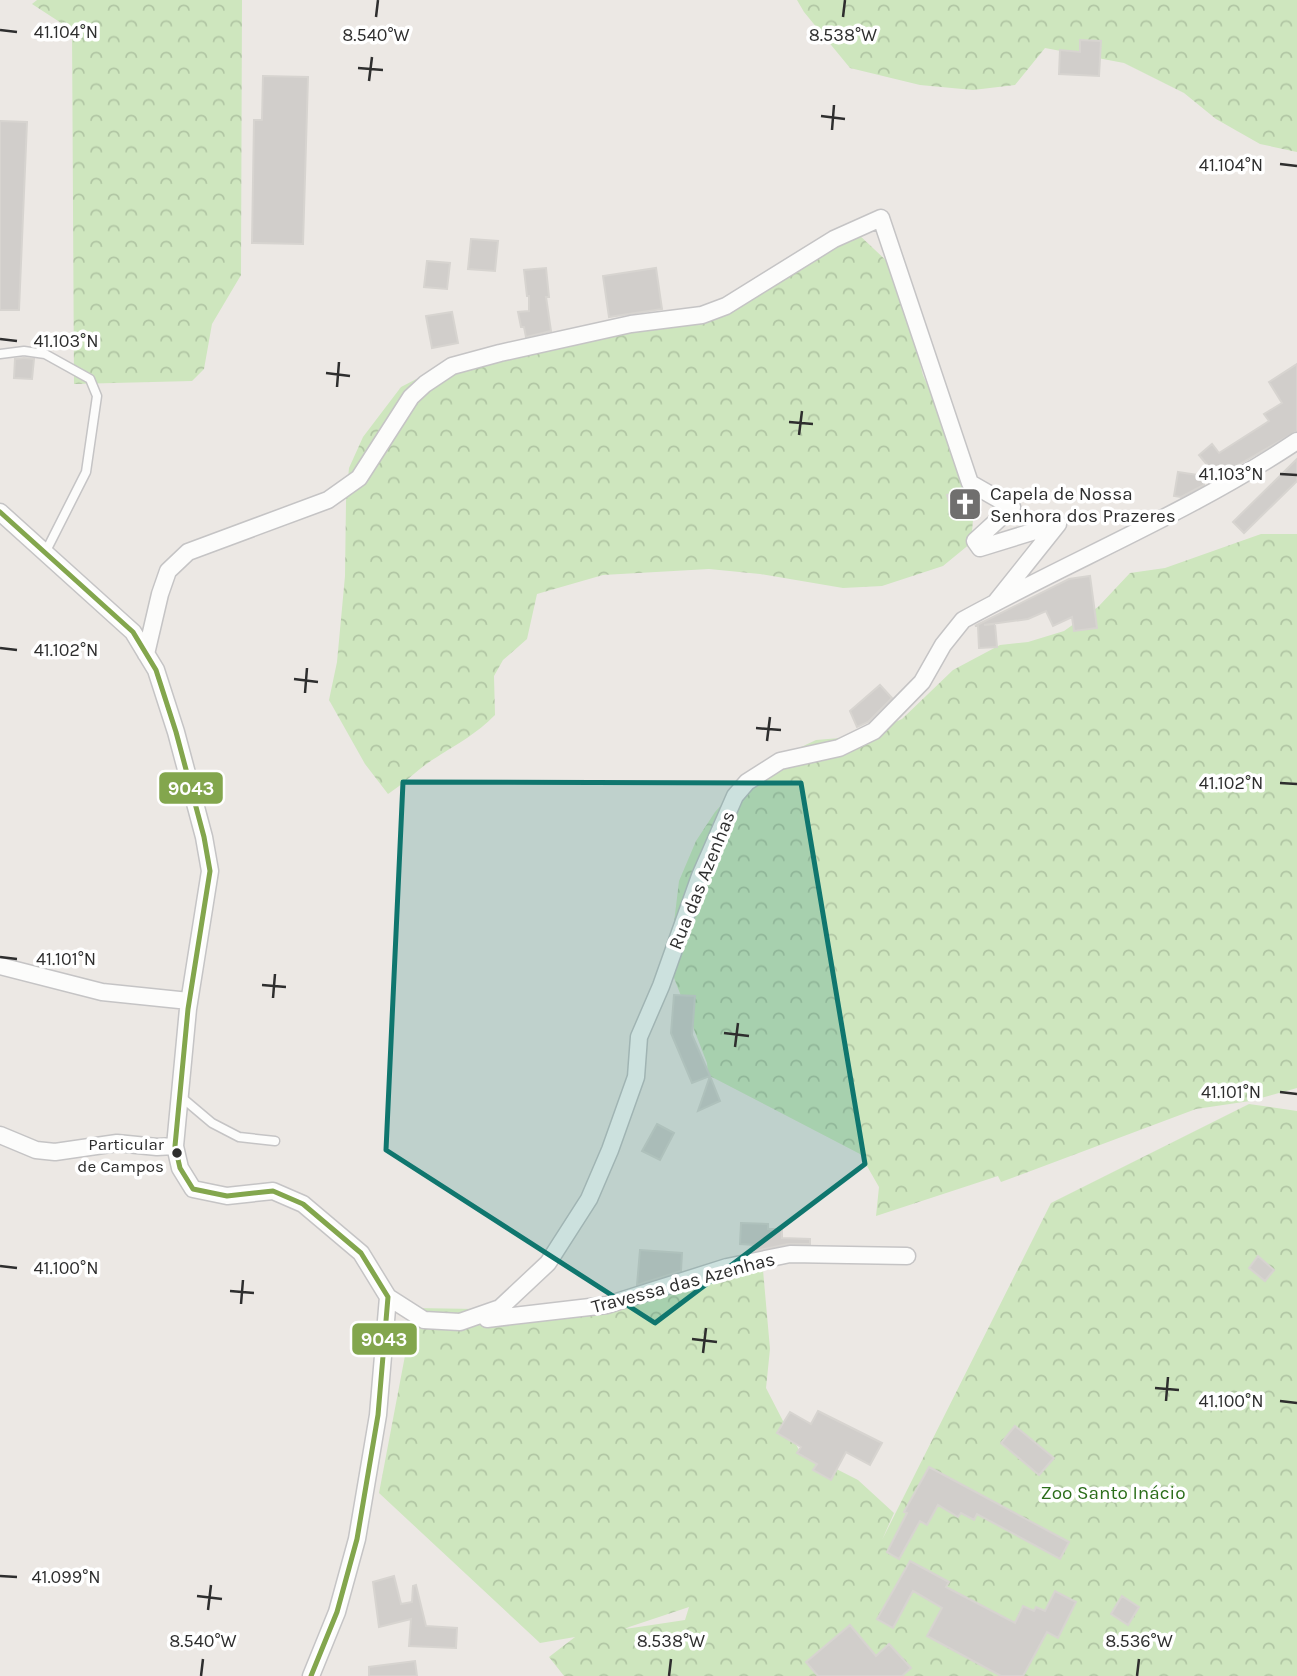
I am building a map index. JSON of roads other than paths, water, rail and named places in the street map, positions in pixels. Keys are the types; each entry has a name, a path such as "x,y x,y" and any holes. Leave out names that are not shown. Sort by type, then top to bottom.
{"street":[{"path":"146,654 168,571 188,552 328,500 359,478 411,397 452,366 631,324 702,315 726,306 834,239 881,218 970,483 1012,507 975,541 981,548 1058,524 995,603"},
{"name":"Rua das Azenhas","path":"388,1297 424,1320 460,1322 500,1308 548,1263 589,1199 610,1150 636,1077 639,1037 661,986 700,876 735,796 747,782 780,761 839,748 874,731 922,682 943,645 963,620 1260,466 1297,441"},
{"path":"0,512 133,632 156,670 205,837 210,872 189,1001 175,1146 180,1168 192,1189 227,1196 273,1191 303,1204 361,1253 388,1297 378,1415 357,1538 337,1612 311,1676"},
{"path":"0,965 102,992 189,1001"},
{"path":"0,1135 36,1150 55,1152 117,1143 175,1146"},
{"name":"Travessa das Azenhas","path":"460,1322 607,1305 727,1267 790,1254 907,1256"}],"lane":[{"path":"0,354 24,351 45,354 90,379 97,396 86,472 45,553"},
{"path":"180,1096 212,1123 239,1137 275,1141"}],"place":[{"name":"Capela de Nossa Senhora dos Prazeres","path":"965,504"},
{"name":"Particular de Campos","path":"177,1153"}],"park label":[{"name":"Zoo Santo Inácio","path":"1113,1492"}]}
